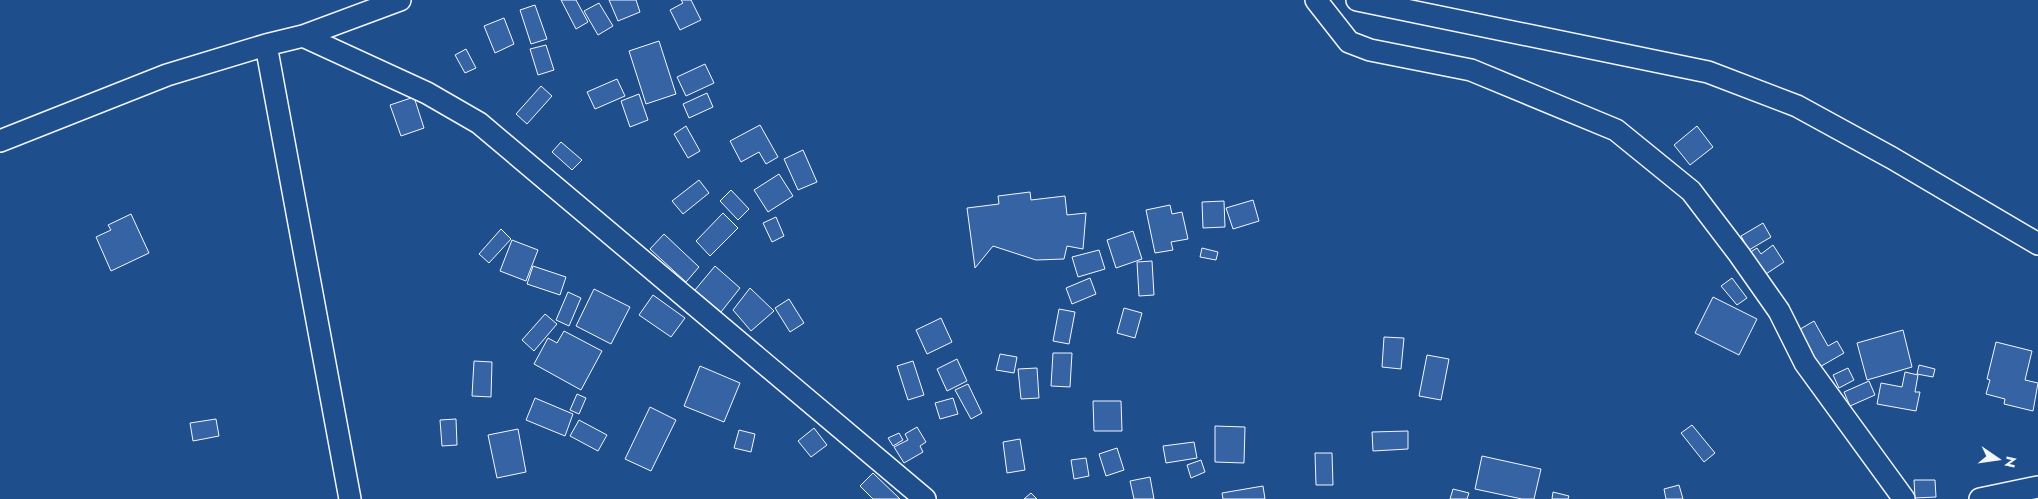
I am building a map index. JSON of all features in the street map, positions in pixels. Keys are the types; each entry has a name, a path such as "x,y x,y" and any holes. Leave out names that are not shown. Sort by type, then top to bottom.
{"street":[{"path":"0,141 167,75 266,45 304,36 400,0"},
{"path":"1316,0 1349,42 1370,50 1471,70 1616,130 1690,191 1739,254 1773,303 1805,364 1904,499"},
{"path":"1357,0 1708,72 1796,106 1892,158 2038,244"},
{"path":"304,36 427,93 479,123 925,499"},
{"path":"266,45 350,499"},
{"path":"1980,499 2032,487"}],"building":[{"path":"561,0 576,0 588,22 576,29"},
{"path":"609,0 636,0 640,12 618,21"},
{"path":"681,0 691,0 701,20 680,30 670,10 683,3"},
{"path":"599,3 613,26 598,35 584,11"},
{"path":"535,5 547,39 531,44 520,10"},
{"path":"504,18 514,44 495,53 484,26"},
{"path":"659,41 676,94 646,104 629,51"},
{"path":"546,45 554,70 538,75 530,49"},
{"path":"466,49 476,68 465,73 455,55"},
{"path":"705,64 714,83 686,96 677,77"},
{"path":"617,79 625,96 595,109 587,92"},
{"path":"541,86 552,96 527,124 516,114"},
{"path":"707,93 713,107 689,118 683,104"},
{"path":"639,94 648,120 630,127 621,101"},
{"path":"414,97 424,128 401,136 390,105"},
{"path":"760,125 778,157 766,164 759,152 741,162 730,141"},
{"path":"686,126 700,151 688,158 674,134"},
{"path":"1697,126 1713,147 1690,165 1674,145"},
{"path":"561,142 582,160 572,170 552,152"},
{"path":"803,150 817,182 798,190 784,159"},
{"path":"779,174 793,196 768,212 754,190"},
{"path":"699,180 709,193 683,214 672,201"},
{"path":"731,190 749,209 738,220 720,201"},
{"path":"1030,192 1031,200 1065,196 1067,215 1086,213 1083,249 1067,246 1064,259 1036,260 993,246 975,268 967,208 999,204 998,196"},
{"path":"1253,200 1259,221 1233,229 1226,208"},
{"path":"1224,201 1225,227 1203,228 1202,202"},
{"path":"1170,205 1172,214 1182,212 1188,239 1171,242 1173,250 1155,253 1146,210"},
{"path":"723,213 738,228 710,256 696,241"},
{"path":"131,214 149,253 111,271 96,237 111,230 108,225"},
{"path":"776,217 784,236 772,242 763,223"},
{"path":"1763,223 1771,237 1749,250 1741,236"},
{"path":"501,229 511,239 489,263 479,254"},
{"path":"1133,231 1142,259 1116,268 1107,240"},
{"path":"664,234 699,267 686,282 650,249"},
{"path":"512,240 538,250 526,281 500,271"},
{"path":"1773,245 1784,262 1763,276 1749,253 1757,248 1761,254"},
{"path":"1202,248 1218,252 1216,260 1200,257"},
{"path":"1099,250 1105,269 1078,277 1072,257"},
{"path":"1152,261 1154,295 1139,296 1137,262"},
{"path":"533,266 566,277 560,295 527,284"},
{"path":"715,266 740,288 721,312 695,290"},
{"path":"1090,278 1096,294 1072,304 1066,288"},
{"path":"1732,278 1747,298 1737,305 1721,286"},
{"path":"750,288 774,311 751,331 733,310"},
{"path":"594,289 630,307 611,344 576,326"},
{"path":"568,292 581,298 569,326 556,320"},
{"path":"653,295 685,318 671,337 639,315"},
{"path":"1713,297 1757,319 1739,355 1695,333"},
{"path":"789,299 804,323 790,332 775,308"},
{"path":"1124,308 1142,313 1135,338 1117,333"},
{"path":"1059,309 1075,312 1069,344 1053,341"},
{"path":"545,314 557,324 534,351 522,340"},
{"path":"941,318 952,342 927,354 916,330"},
{"path":"1814,321 1828,346 1837,341 1844,353 1818,368 1797,331"},
{"path":"1903,330 1912,367 1867,380 1857,343"},
{"path":"564,331 602,351 581,390 534,364 548,338 557,343"},
{"path":"1384,337 1404,338 1401,369 1382,367"},
{"path":"1996,342 2032,351 2025,380 2038,383 2033,411 2004,404 2005,399 1986,394 1990,380 1987,379"},
{"path":"1053,353 1072,353 1070,387 1051,386"},
{"path":"1000,354 1017,357 1014,373 996,370"},
{"path":"1427,355 1449,359 1441,400 1419,396"},
{"path":"957,359 967,381 947,391 937,369"},
{"path":"474,361 492,362 491,397 472,396"},
{"path":"913,361 924,395 908,400 897,366"},
{"path":"1919,365 1935,369 1933,377 1917,374"},
{"path":"700,366 740,383 724,422 684,406"},
{"path":"1037,368 1039,398 1021,399 1018,369"},
{"path":"1848,368 1854,380 1839,388 1833,375"},
{"path":"1905,372 1918,375 1915,392 1920,392 1916,411 1877,404 1881,383 1902,387"},
{"path":"1869,381 1875,395 1850,406 1844,392"},
{"path":"968,384 982,413 971,419 955,390"},
{"path":"577,394 586,398 579,414 570,410"},
{"path":"535,398 573,414 565,436 526,420"},
{"path":"953,398 958,414 940,419 935,403"},
{"path":"1093,401 1121,401 1122,431 1094,431"},
{"path":"650,407 676,420 651,471 625,459"},
{"path":"216,419 219,436 193,441 190,423"},
{"path":"456,419 457,445 442,446 440,420"},
{"path":"579,420 607,435 598,451 570,436"},
{"path":"1692,425 1715,453 1704,462 1681,433"},
{"path":"1215,426 1245,427 1244,463 1215,462"},
{"path":"917,427 926,442 920,446 923,452 904,463 894,447 908,440 905,434"},
{"path":"814,428 827,445 811,457 798,441"},
{"path":"518,429 526,472 497,478 488,435"},
{"path":"739,430 755,434 751,452 734,448"},
{"path":"1408,431 1408,449 1373,451 1372,432"},
{"path":"899,433 903,440 893,446 888,438"},
{"path":"1020,439 1025,470 1007,473 1003,442"},
{"path":"1194,442 1197,458 1166,463 1163,446"},
{"path":"1117,448 1124,470 1106,476 1099,454"},
{"path":"1315,453 1332,453 1333,485 1316,485"},
{"path":"1482,456 1541,469 1534,499 1522,499 1475,489"},
{"path":"1086,458 1089,476 1074,479 1071,460"},
{"path":"1201,460 1205,472 1191,478 1187,465"},
{"path":"873,473 900,499 873,499 860,486"},
{"path":"1150,477 1154,499 1134,499 1130,481"},
{"path":"1914,480 1935,480 1936,497 1915,498"},
{"path":"1679,485 1683,499 1666,499 1664,489"},
{"path":"1263,486 1265,499 1223,499 1222,493"},
{"path":"1453,489 1469,493 1467,499 1450,499"},
{"path":"1553,492 1569,496 1568,499 1552,499"},
{"path":"1031,493 1037,499 1024,499"}]}
